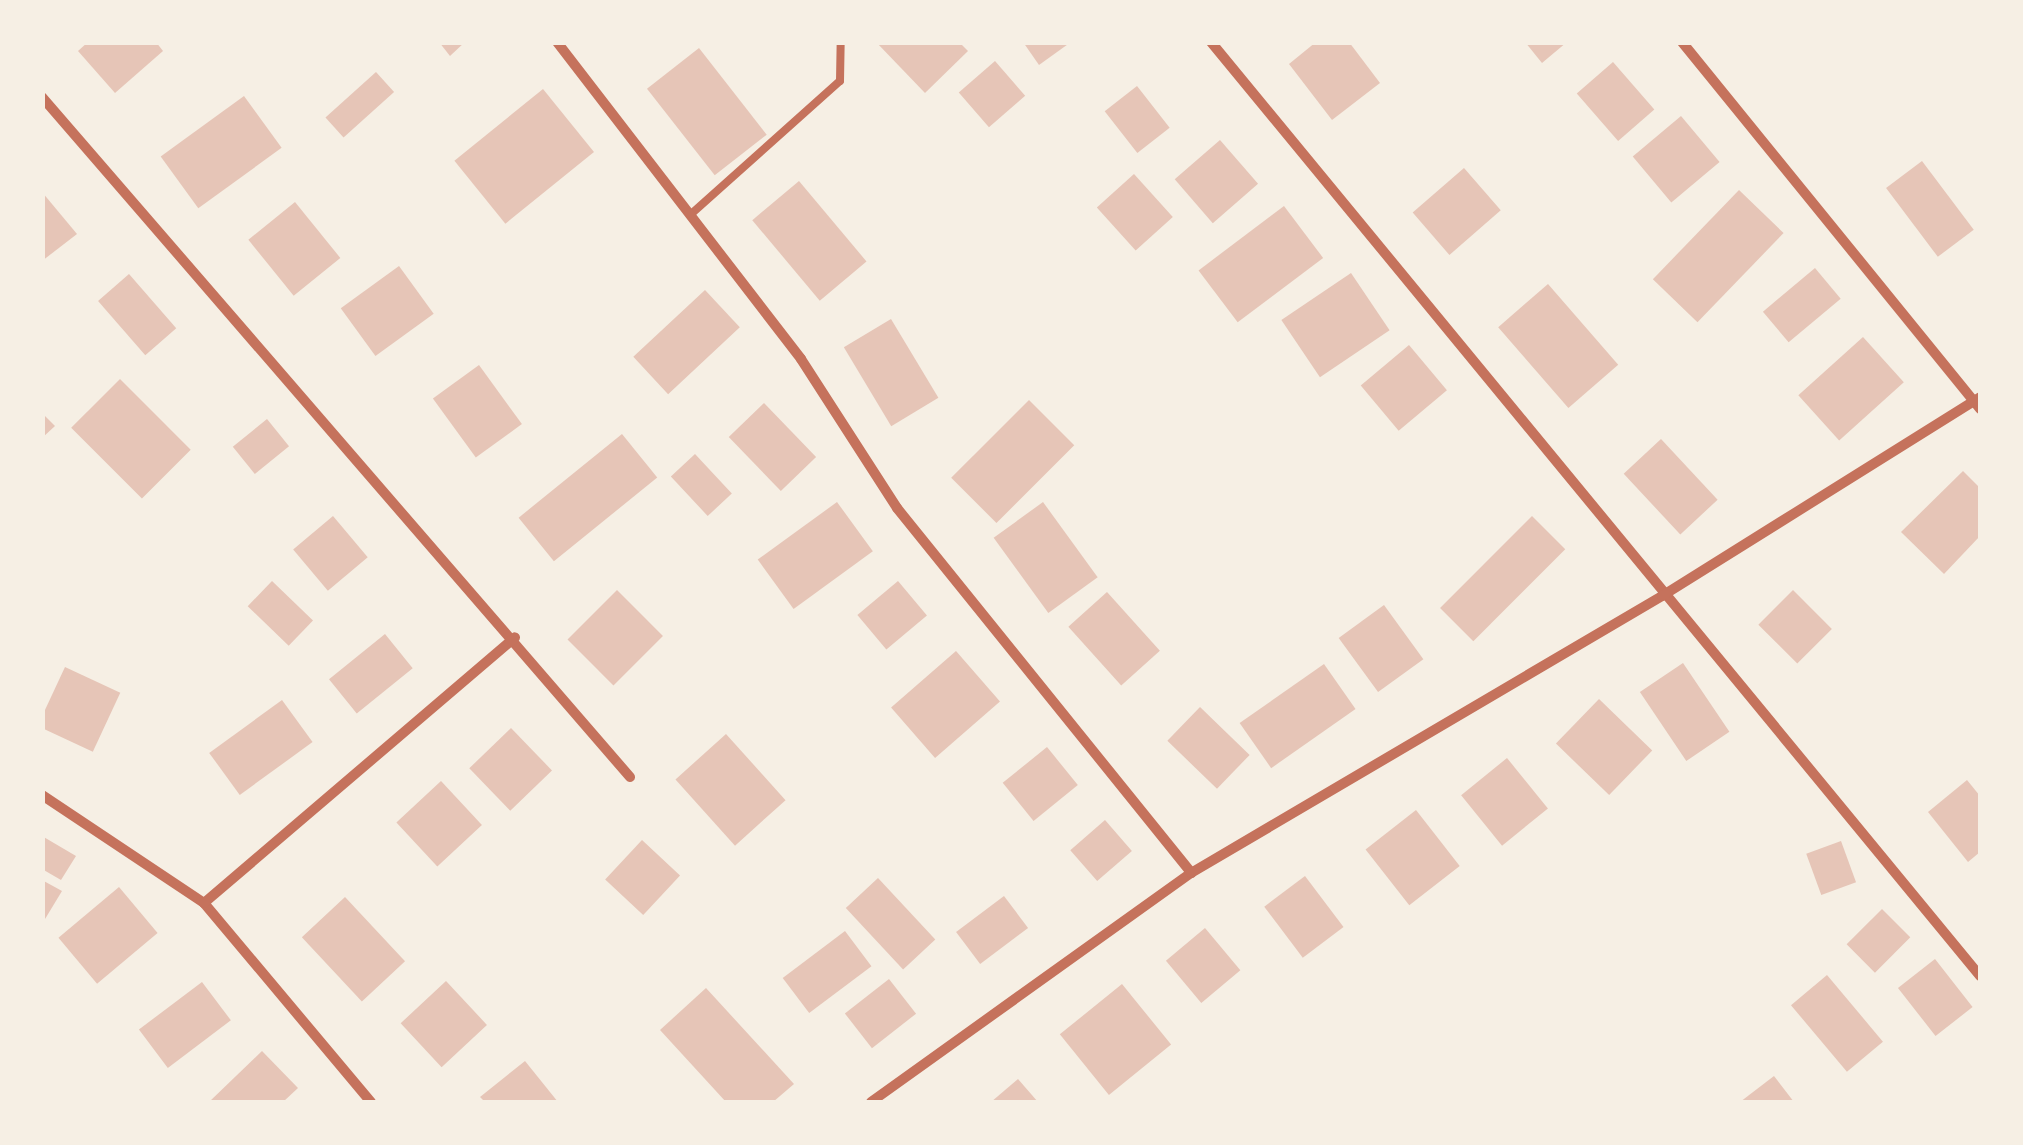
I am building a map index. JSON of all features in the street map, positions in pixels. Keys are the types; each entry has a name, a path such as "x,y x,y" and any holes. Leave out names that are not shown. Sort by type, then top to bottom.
{"street":[{"path":"557,42 801,359 897,508 1191,873"},
{"path":"1211,42 1662,596 1980,976"},
{"path":"871,1102 1191,873 1662,596 1979,402 1682,42"},
{"path":"42,97 515,637 630,777"},
{"path":"204,903 515,637"},
{"path":"42,796 204,903 370,1102"}],"lane":[{"path":"690,215 840,81 841,42"}],"building":[{"path":"88,42 156,42 163,51 115,93 78,51"},
{"path":"439,42 465,42 450,56"},
{"path":"876,42 959,42 968,51 925,93"},
{"path":"1023,42 1071,42 1039,65"},
{"path":"1316,42 1349,42 1380,83 1332,120 1289,64"},
{"path":"1525,42 1567,42 1542,63"},
{"path":"699,48 767,135 715,175 647,89"},
{"path":"995,61 1025,96 989,127 959,92"},
{"path":"1613,62 1654,110 1618,141 1577,93"},
{"path":"376,72 394,92 344,138 325,118"},
{"path":"1137,86 1170,128 1137,153 1105,111"},
{"path":"543,89 594,152 505,224 454,161"},
{"path":"244,96 282,148 198,208 161,157"},
{"path":"1681,116 1720,162 1671,202 1633,156"},
{"path":"1220,140 1258,184 1213,223 1175,179"},
{"path":"1922,161 1974,230 1938,257 1886,188"},
{"path":"1464,168 1501,210 1449,255 1413,213"},
{"path":"1134,174 1173,217 1136,251 1097,207"},
{"path":"799,181 866,261 820,301 752,220"},
{"path":"1739,190 1784,233 1697,322 1653,279"},
{"path":"42,192 77,234 42,261"},
{"path":"295,202 340,258 294,296 248,240"},
{"path":"1284,206 1323,258 1238,322 1199,270"},
{"path":"399,266 434,314 375,356 341,308"},
{"path":"1815,268 1841,299 1789,342 1763,312"},
{"path":"1351,273 1390,330 1320,377 1281,320"},
{"path":"129,274 176,328 145,355 98,301"},
{"path":"1548,284 1618,365 1568,408 1498,327"},
{"path":"705,290 740,327 668,394 633,357"},
{"path":"891,319 938,398 891,426 844,347"},
{"path":"1863,337 1904,382 1839,441 1798,395"},
{"path":"1409,345 1447,390 1399,431 1361,385"},
{"path":"479,365 522,424 476,458 433,399"},
{"path":"120,379 191,450 142,499 71,428"},
{"path":"1029,400 1074,445 996,523 951,478"},
{"path":"764,403 816,457 781,491 729,437"},
{"path":"42,413 55,426 42,438"},
{"path":"267,419 289,446 255,474 233,447"},
{"path":"622,434 657,478 554,561 519,518"},
{"path":"1661,439 1718,500 1680,534 1624,474"},
{"path":"695,454 732,493 708,516 671,477"},
{"path":"1963,471 1980,488 1980,536 1944,574 1901,532"},
{"path":"837,502 873,551 794,609 758,560"},
{"path":"1043,502 1098,577 1048,613 994,538"},
{"path":"333,516 368,557 328,591 293,549"},
{"path":"1532,516 1565,549 1473,641 1440,608"},
{"path":"272,581 313,621 289,646 248,606"},
{"path":"898,581 927,615 886,650 857,615"},
{"path":"617,590 663,636 613,685 568,639"},
{"path":"1793,590 1832,629 1797,664 1758,625"},
{"path":"1107,592 1160,651 1121,686 1068,627"},
{"path":"1384,605 1423,659 1378,692 1339,638"},
{"path":"385,634 413,668 357,714 329,679"},
{"path":"956,651 1000,702 935,758 891,707"},
{"path":"1683,663 1729,732 1686,761 1640,692"},
{"path":"1324,664 1356,709 1271,768 1240,723"},
{"path":"65,667 120,693 93,752 42,728 42,716"},
{"path":"1599,699 1652,750 1609,795 1556,744"},
{"path":"282,700 313,742 240,795 209,753"},
{"path":"1200,707 1250,755 1217,789 1167,741"},
{"path":"511,728 552,770 510,811 469,768"},
{"path":"726,734 786,800 735,846 675,780"},
{"path":"1047,747 1078,785 1034,821 1003,783"},
{"path":"1507,758 1548,809 1502,846 1461,795"},
{"path":"1967,780 1980,796 1980,852 1968,862 1928,812"},
{"path":"441,781 482,825 437,866 396,823"},
{"path":"1416,810 1460,866 1409,905 1366,849"},
{"path":"1105,820 1132,851 1097,881 1070,850"},
{"path":"42,836 76,856 61,880 42,869"},
{"path":"642,840 680,875 643,915 605,879"},
{"path":"1841,841 1856,882 1821,895 1806,854"},
{"path":"1305,876 1344,927 1303,958 1264,907"},
{"path":"878,878 935,939 903,969 846,908"},
{"path":"42,880 62,891 42,924"},
{"path":"119,887 158,933 97,984 58,938"},
{"path":"1004,896 1028,928 980,964 956,932"},
{"path":"345,897 405,961 362,1002 302,937"},
{"path":"1882,909 1910,937 1875,973 1847,944"},
{"path":"1205,928 1240,970 1201,1003 1166,961"},
{"path":"845,931 871,966 809,1013 783,978"},
{"path":"1935,959 1973,1007 1936,1036 1898,988"},
{"path":"1827,975 1883,1042 1847,1072 1791,1005"},
{"path":"889,979 916,1014 872,1048 845,1013"},
{"path":"446,981 487,1025 442,1067 401,1023"},
{"path":"202,982 231,1020 168,1068 139,1030"},
{"path":"1122,984 1171,1045 1109,1095 1060,1034"},
{"path":"706,988 794,1084 773,1102 726,1102 660,1030"},
{"path":"262,1051 298,1088 283,1102 209,1102"},
{"path":"525,1061 558,1102 485,1102 480,1097"},
{"path":"1774,1076 1794,1102 1740,1102"},
{"path":"1018,1079 1038,1102 991,1102"}]}
